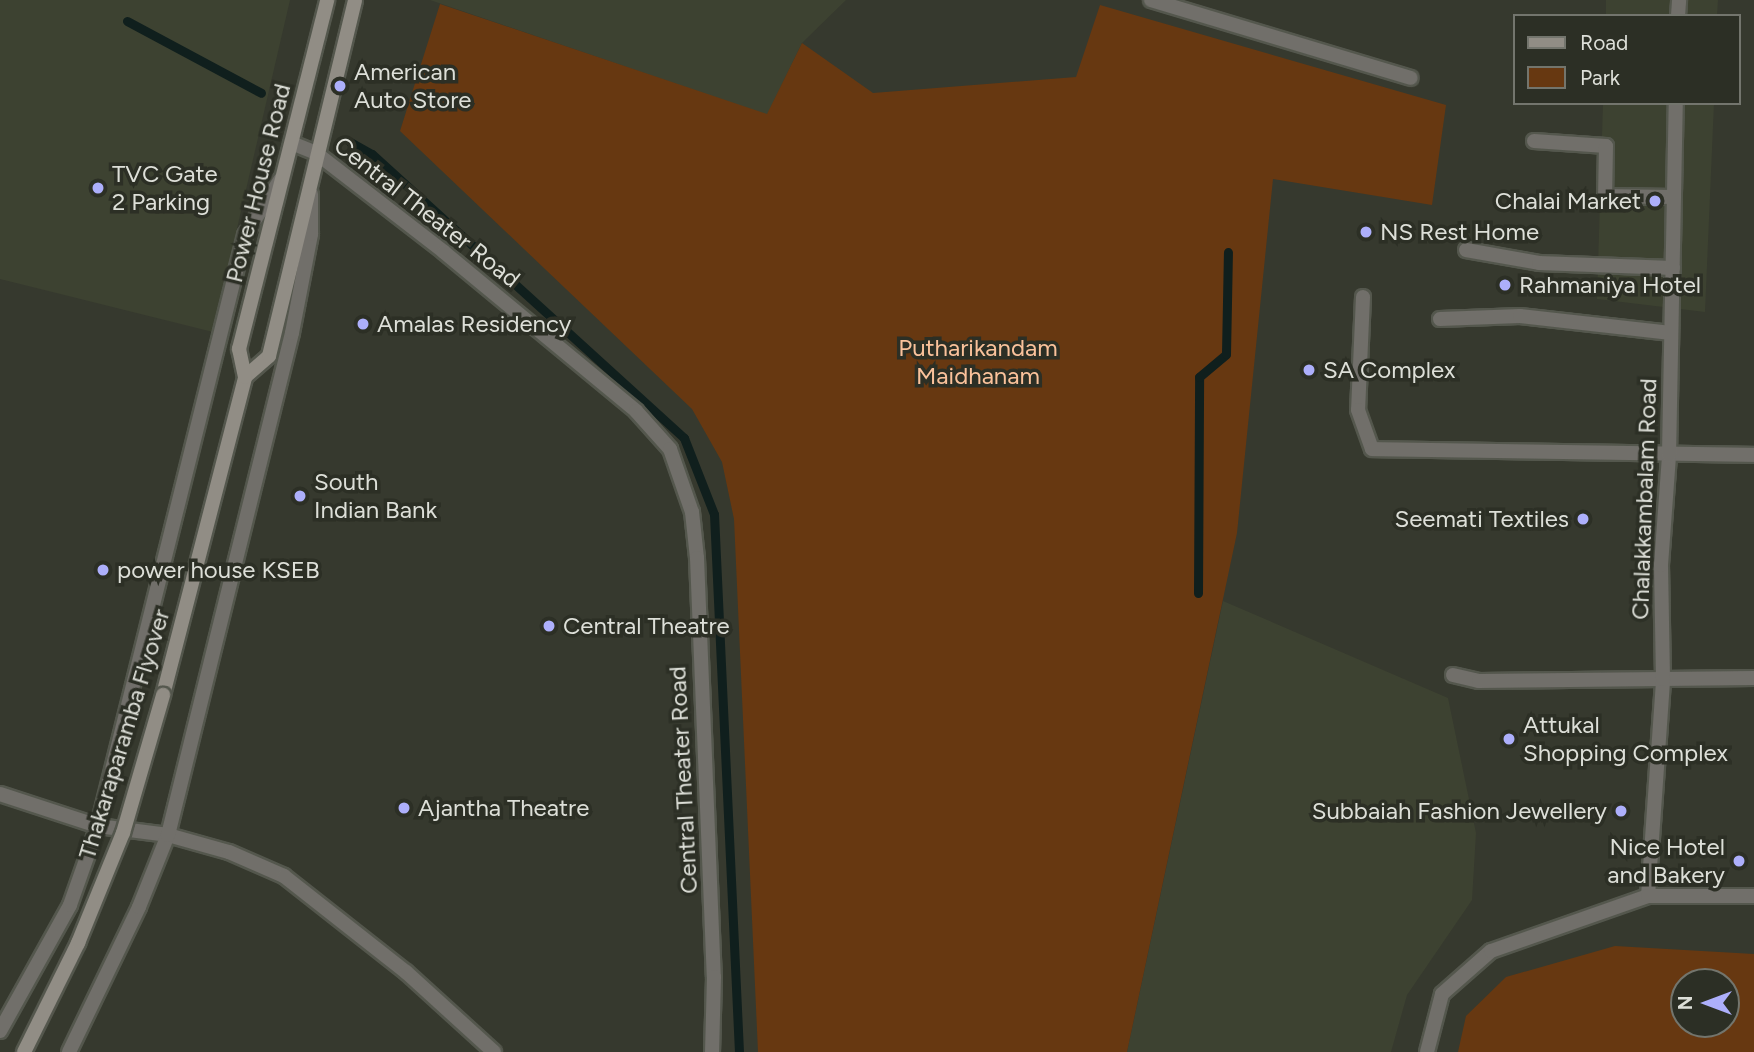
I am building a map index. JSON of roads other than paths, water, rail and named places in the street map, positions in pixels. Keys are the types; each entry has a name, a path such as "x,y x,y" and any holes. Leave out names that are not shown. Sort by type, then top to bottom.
{"main road":[{"name":"Power House Road","path":"245,377 239,349 294,144 327,0"},
{"path":"245,377 269,356 355,0"},
{"name":"Thakaraparamba Flyover","path":"24,1052 78,943 123,833 163,695 245,377"}],"street":[{"path":"1151,0 1411,78"},
{"name":"Chalakkambalam Road","path":"1648,896 1663,679 1661,565 1669,455 1676,105"},
{"path":"1534,141 1606,146 1605,196 1674,197"},
{"name":"Central Theater Road","path":"294,144 316,153 625,402 670,449 692,512 698,558 714,977 712,1052"},
{"path":"0,1031 70,905 98,826 245,235 287,169"},
{"path":"69,1052 139,907 168,835 292,333 311,234 310,179"},
{"path":"1466,250 1539,263 1673,268"},
{"path":"1363,297 1358,410 1372,449 1754,455"},
{"path":"1440,319 1520,316 1671,333"},
{"path":"1453,675 1479,681 1754,678"},
{"path":"0,794 98,826 168,835 229,852 284,876 406,972 494,1052"},
{"path":"1427,1052 1442,994 1468,966 1491,951 1648,896 1754,896"}],"waterway":[{"path":"127,21 261,93"},
{"path":"350,142 372,154 684,438 714,514 739,1052"},
{"path":"1198,593 1199,377 1226,354 1228,252"}],"place":[{"name":"American Auto Store","path":"340,86"},
{"name":"TVC Gate 2 Parking","path":"98,188"},
{"name":"Chalai Market","path":"1655,201"},
{"name":"NS Rest Home","path":"1366,232"},
{"name":"Rahmaniya Hotel","path":"1505,285"},
{"name":"Amalas Residency","path":"363,324"},
{"name":"SA Complex","path":"1309,370"},
{"name":"South Indian Bank","path":"300,496"},
{"name":"Seemati Textiles","path":"1583,519"},
{"name":"power house KSEB","path":"103,570"},
{"name":"Central Theatre","path":"549,626"},
{"name":"Attukal Shopping Complex","path":"1509,739"},
{"name":"Ajantha Theatre","path":"404,808"},
{"name":"Subbaiah Fashion Jewellery","path":"1621,811"},
{"name":"Nice Hotel and Bakery","path":"1739,861"}],"park label":[{"name":"Putharikandam Maidhanam","path":"978,362"}]}
